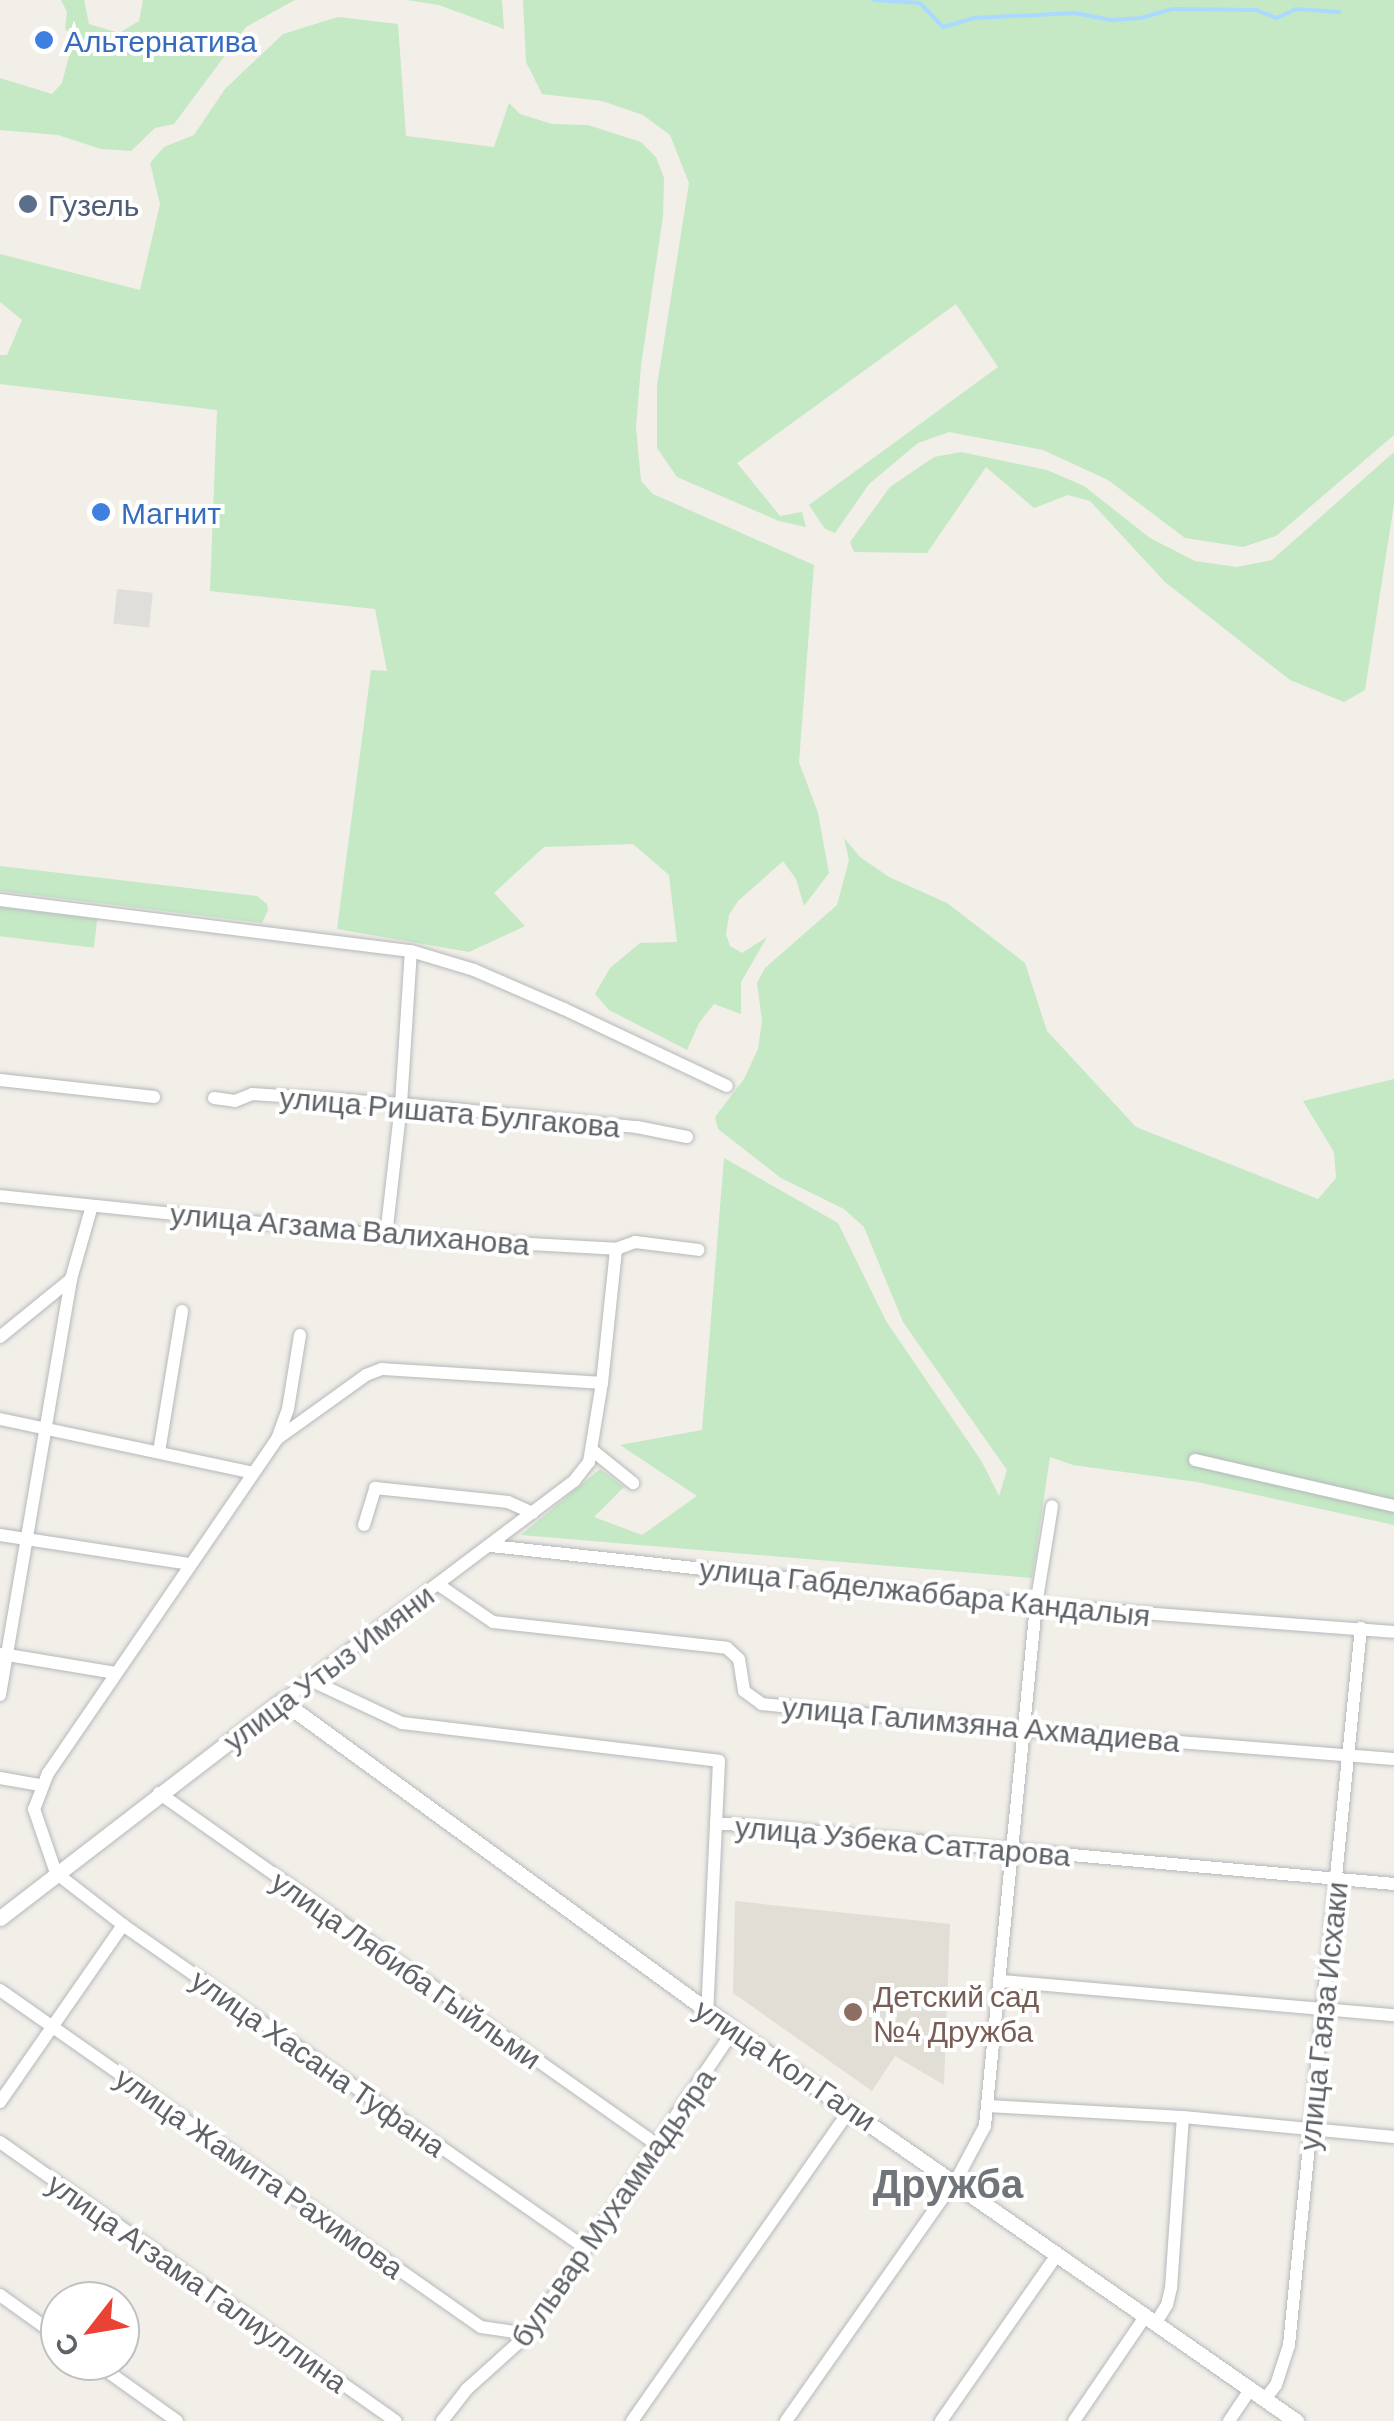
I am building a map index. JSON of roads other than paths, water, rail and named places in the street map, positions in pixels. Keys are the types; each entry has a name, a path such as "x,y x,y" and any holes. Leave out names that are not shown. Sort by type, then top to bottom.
{"street":[{"path":"0,900 411,951 474,970 564,1008 727,1086"},
{"path":"386,1236 401,1104 411,951"},
{"path":"0,1080 154,1097"},
{"name":"улица Ришата Булгакова","path":"214,1098 235,1101 252,1094 401,1104 637,1127 687,1138"},
{"name":"улица Агзама Валиханова","path":"0,1196 386,1236 616,1249 636,1242 698,1250"},
{"path":"0,1695 70,1279 92,1206"},
{"name":"улица Утыз Имяни","path":"0,1918 308,1679 574,1481 589,1462 592,1450 616,1249"},
{"path":"0,1337 70,1279"},
{"path":"159,1452 182,1311"},
{"path":"56,1873 34,1809 40,1785 277,1439 288,1409 300,1336"},
{"path":"277,1439 366,1375 382,1369 602,1383"},
{"path":"0,1419 44,1425 253,1473"},
{"path":"592,1450 633,1483"},
{"path":"1195,1460 1394,1506"},
{"path":"364,1525 376,1488 508,1502 533,1514"},
{"path":"786,2421 954,2180 985,2126 1036,1606 1052,1506"},
{"path":"0,1535 189,1564"},
{"name":"улица Габделжаббара Кандалыя","path":"490,1546 1036,1606 1394,1632"},
{"name":"улица Галимзяна Ахмадиева","path":"439,1585 492,1622 727,1648 739,1659 744,1691 762,1704 1026,1730 1349,1752 1394,1759"},
{"name":"улица Гаяза Исхаки","path":"1265,2399 1276,2384 1289,2345 1361,1628"},
{"path":"4,1654 116,1673"},
{"name":"улица Узбека Саттарова","path":"308,1679 402,1723 719,1760 716,1824 1394,1884"},
{"name":"улица Кол Гали","path":"282,1701 734,2030 1296,2421"},
{"path":"0,1778 40,1785"},
{"name":"улица Лябиба Гыйльми","path":"159,1793 656,2144"},
{"path":"708,2011 716,1824"},
{"name":"улица Хасана Туфана","path":"56,1873 123,1926 584,2247"},
{"path":"0,2102 123,1926"},
{"path":"1002,1981 1394,2015"},
{"name":"улица Жамита Рахимова","path":"0,1990 481,2327 528,2334"},
{"name":"бульвар Мухаммадьяра","path":"442,2421 467,2389 528,2334 734,2030"},
{"path":"988,2106 1183,2117 1394,2137"},
{"path":"632,2421 851,2108"},
{"path":"1074,2421 1150,2321 1167,2305 1183,2117"},
{"name":"улица Агзама Галиуллина","path":"0,2142 396,2421"},
{"path":"941,2421 1057,2255"},
{"path":"0,2295 40,2324"},
{"path":"121,2381 178,2421"},
{"path":"1229,2421 1250,2390"}],"waterway":[{"path":"874,0 920,3 943,27 974,18 1075,13 1112,20 1141,18 1172,9 1256,10 1277,18 1296,9 1339,12"}],"place":[{"name":"Альтернатива","path":"44,40"},
{"name":"Гузель","path":"28,204"},
{"name":"Магнит","path":"101,512"},
{"name":"Детский сад №4 Дружба","path":"853,2012"}],"district":[{"name":"Дружба","path":"948,2182"}]}
